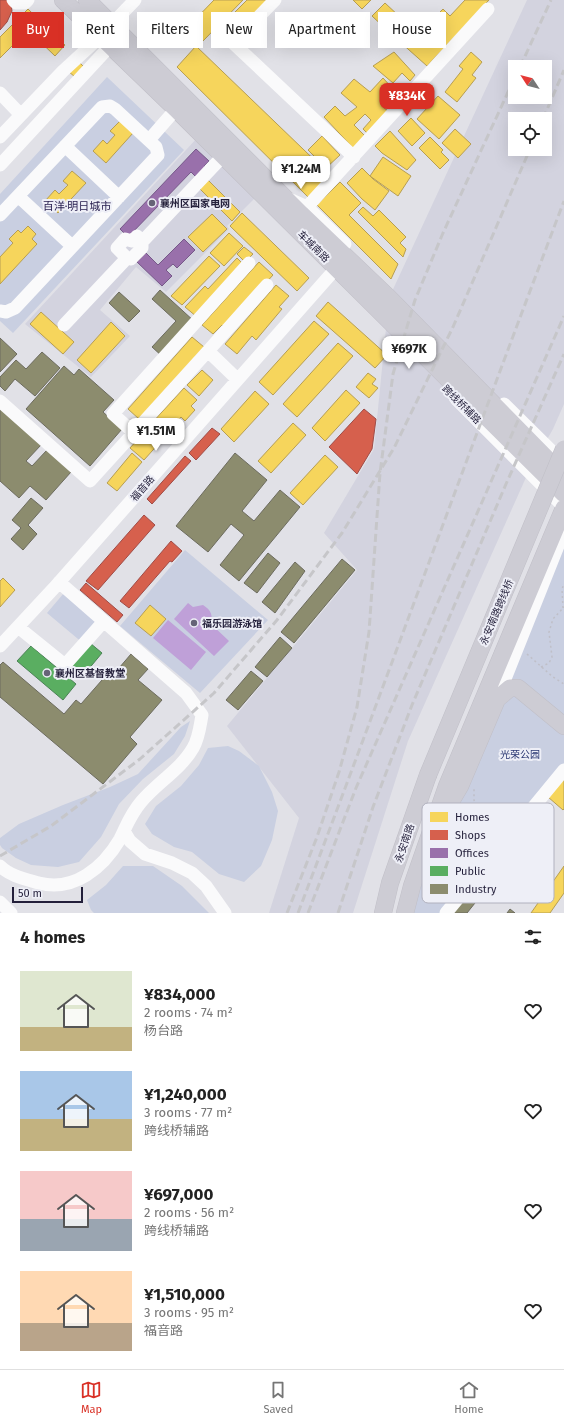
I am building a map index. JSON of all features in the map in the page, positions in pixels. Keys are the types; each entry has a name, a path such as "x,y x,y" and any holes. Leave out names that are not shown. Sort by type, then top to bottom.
{"main road":[{"name":"车城南路","path":"63,0 78,12"},
{"name":"车城南路","path":"87,0 94,12"},
{"name":"车城南路","path":"119,48 176,109 564,494"},
{"name":"车城南路","path":"121,48 283,196 389,298 564,476"},
{"name":"永安南路跨线桥","path":"428,775 564,449"},
{"path":"441,803 564,507"},
{"path":"450,803 460,786 497,699 510,688 518,688 564,726"},
{"name":"永安南路","path":"383,913 390,883 428,775"},
{"path":"405,913 422,856"}],"street":[{"path":"13,0 16,3 26,2 28,0"},
{"path":"125,12 135,0"},
{"path":"275,0 233,43 354,157"},
{"path":"307,207 488,9"},
{"path":"0,137 63,72 92,48"},
{"path":"0,165 96,48"},
{"path":"0,93 21,115"},
{"path":"0,215 102,107 110,106 115,109 156,147 158,155 15,308 6,312 0,311"},
{"path":"149,140 176,109"},
{"path":"65,146 119,196"},
{"path":"142,242 223,156"},
{"path":"18,196 72,246"},
{"path":"283,196 307,207 564,463"},
{"name":"跨线桥辅路","path":"280,213 295,239 564,507"},
{"path":"64,326 127,258 131,259 142,248 142,242 137,236 132,241 125,239 117,248 127,258"},
{"path":"134,433 113,414 249,264"},
{"name":"福音路","path":"0,646 59,582 331,274"},
{"path":"0,401 90,481 267,285"},
{"path":"208,351 237,379"},
{"path":"497,699 564,531"},
{"path":"0,866 5,871 19,877 47,885 73,883 92,872 107,857 124,831 130,815 140,802 155,786 180,765 193,748 198,736 202,716 186,693 59,582"},
{"path":"18,627 65,665 104,621"},
{"path":"537,803 564,770"},
{"path":"124,831 130,841 145,854 172,863 192,873 206,886 225,913"},
{"path":"0,902 11,913"},
{"path":"446,913 454,903"}],"path":[{"path":"541,667 549,663 552,657 549,632 553,620 563,608 562,589 564,584"},
{"path":"516,652 527,654 553,677 564,684"},
{"path":"474,786 475,803"}],"shaded area":[{"path":"527,0 564,0 564,404 553,429 528,473 408,741 353,913 269,913 299,818 227,726 357,570 324,533 374,449 389,298"},
{"name":"襄州区国家电网","path":"198,137 258,195 227,226 229,229 166,292 136,267 100,310 130,336 91,377 25,324"},
{"path":"188,603 193,607 203,605 208,609 212,618 211,624 229,641 214,656 174,619"},
{"path":"168,620 206,652 191,670 153,638"}],"green space":[{"path":"107,77 184,150 13,333 0,321 0,194"},
{"name":"光荣公园","path":"564,531 564,770 537,803 451,803"},
{"name":"福乐园游泳馆","path":"185,550 268,620 200,693 120,626"},
{"path":"64,593 101,624 84,644 47,613"},
{"path":"190,721 185,736 174,754 143,779 119,804 101,837 79,862 58,867 31,865 16,858 0,845 0,838 19,824 138,774 181,727"},
{"path":"228,746 239,751 259,766 272,792 278,811 272,840 261,866 244,882 219,874 192,852 174,847 152,834 145,824 156,806 181,786 199,765 208,748"},
{"path":"123,866 153,866 182,886 209,913 94,913 91,910 87,900 106,885"},
{"name":"光荣公园","path":"422,872 422,903 454,903 446,913 405,913"}],"building: Homes":[{"path":"214,0 243,0 231,12 211,12 211,33 203,41 202,12"},
{"path":"247,0 268,0 256,12 235,12"},
{"path":"353,0 371,0 362,9"},
{"path":"465,0 489,0 446,46 446,12 450,16"},
{"path":"385,3 395,12 378,12 378,22 372,16"},
{"path":"12,25 12,46 0,58 0,37"},
{"path":"47,48 62,48 55,56"},
{"path":"194,48 198,48 330,175 309,198 177,67"},
{"path":"407,48 444,48 427,66"},
{"path":"394,52 415,75 410,81 402,73 393,83 373,66"},
{"path":"471,52 482,62 472,75 476,78 457,102 445,92 463,69 459,66"},
{"path":"78,61 84,67 75,77 68,71"},
{"path":"383,78 394,90 381,105 390,113 369,135 363,129 371,120 365,114 354,125 365,136 353,148 324,117 335,106 345,116 357,107 341,93 354,79 370,92"},
{"path":"438,96 460,115 439,139 417,119"},
{"path":"411,118 425,133 412,146 398,131"},
{"path":"120,121 133,133 106,163 93,151 103,140 107,144 115,135 110,131"},
{"path":"455,129 471,144 458,158 442,143"},
{"path":"390,131 416,160 407,170 382,153 375,146"},
{"path":"322,136 340,155 326,168 308,150"},
{"path":"430,137 443,150 441,152 449,160 440,169 419,148"},
{"path":"383,157 411,176 398,196 370,176"},
{"path":"362,168 373,179 389,191 375,210 347,183"},
{"path":"72,171 86,183 58,213 45,201 55,190 59,194 68,185 63,181"},
{"path":"207,179 240,212 232,221 198,187"},
{"path":"340,182 361,203 349,215 398,264 391,279 317,205"},
{"path":"363,207 373,216 379,210 406,237 400,243 406,249 403,257 358,212"},
{"path":"242,213 309,278 297,291 230,226"},
{"path":"212,214 227,229 203,252 188,237"},
{"path":"28,226 36,234 32,239 37,244 0,284 0,257 13,243 9,239 18,230 21,233"},
{"path":"229,233 243,246 224,266 210,253"},
{"path":"244,247 253,254 245,262 237,254"},
{"path":"209,256 220,266 182,305 171,296"},
{"path":"237,258 245,266 197,317 185,307 205,286 208,289"},
{"path":"259,262 273,275 225,328 222,325 213,334 202,325"},
{"path":"276,285 289,296 279,307 282,309 256,340 252,336 237,354 225,344"},
{"path":"328,302 387,355 375,368 316,316"},
{"path":"41,312 74,342 63,354 30,324"},
{"path":"314,321 329,334 273,395 259,382"},
{"path":"111,322 125,336 91,373 77,360"},
{"path":"192,337 204,347 139,419 128,409"},
{"path":"338,343 353,356 297,417 283,404"},
{"path":"202,370 213,380 199,396 187,385"},
{"path":"368,373 376,379 372,384 378,388 369,398 356,387"},
{"path":"184,388 197,400 191,406 195,410 185,421 181,417 163,437 150,425"},
{"path":"346,390 360,403 325,441 312,428"},
{"path":"255,391 269,404 234,442 221,429"},
{"path":"293,423 306,435 271,473 258,461"},
{"path":"147,429 161,441 144,460 130,448"},
{"path":"132,453 142,462 117,491 107,483"},
{"path":"325,455 338,467 303,505 290,493"},
{"path":"3,578 15,590 0,607 0,581"},
{"path":"150,605 166,619 151,636 135,623"},
{"path":"564,779 564,809 563,810 548,797"},
{"path":"564,866 564,893 550,913 531,913 538,903 554,903 554,880"}],"building: Shops":[{"path":"0,0 6,0 11,4 12,11 7,22 0,30"},
{"path":"364,409 376,419 372,449 357,474 329,447"},
{"path":"212,428 220,434 196,460 189,453"},
{"path":"185,456 191,461 152,504 147,499"},
{"path":"144,515 155,525 98,590 86,581"},
{"path":"171,541 182,551 172,562 170,561 129,608 120,601"},
{"path":"86,583 123,615 117,622 80,590"}],"building: Offices":[{"name":"襄州区国家电网","path":"196,149 209,161 204,166 206,168 197,178 191,172 128,237 120,229"},
{"path":"184,239 195,250 177,268 173,264 166,270 172,276 162,286 137,262 146,253 158,265"}],"building: Public":[{"path":"90,643 102,653 82,677 70,667"},
{"name":"襄州区基督教堂","path":"31,646 76,684 63,700 17,661"}],"building: Industry":[{"path":"160,290 195,322 163,357 152,347 176,321 152,299"},
{"path":"119,292 140,311 129,322 109,303"},
{"path":"0,338 17,354 0,372"},
{"path":"42,352 60,368 35,396 15,379 5,391 0,386 0,377 16,360 26,369"},
{"path":"64,366 74,375 79,369 114,400 103,412 122,429 90,466 26,409"},
{"path":"0,408 41,445 26,461 32,466 47,450 71,472 46,500 30,486 19,498 0,481"},
{"path":"235,453 267,480 242,511 254,521 280,490 300,507 239,581 220,565 244,535 231,524 208,552 176,526"},
{"path":"31,498 43,508 28,525 37,534 23,550 11,539 21,528 12,520"},
{"path":"268,553 280,563 257,593 244,583"},
{"path":"342,559 355,570 294,643 281,632"},
{"path":"295,562 305,571 275,613 262,602"},
{"path":"280,637 292,648 267,677 255,667"},
{"path":"131,654 148,669 138,680 162,700 130,737 137,744 103,784 0,697 0,665 3,662 64,714 76,700 81,704 109,672 113,675"},
{"path":"251,671 263,681 238,710 226,700"},
{"path":"460,903 475,903 467,913 452,913"},
{"path":"510,909 515,913 507,913"}],"railway":[{"path":"523,60 551,0"},
{"path":"546,112 564,70"},
{"path":"287,913 317,837 339,772 357,707 369,632 380,473 393,374 415,300 443,233 508,92"},
{"path":"0,856 51,826 140,759 214,693 277,620 342,533 394,448 453,327 527,156"},
{"path":"298,913 564,201"},
{"path":"308,913 356,788 564,316"},
{"path":"338,913 373,807 412,705 506,484 564,354"}],"place":[{"name":"襄州区国家电网","path":"152,203"},
{"name":"福乐园游泳馆","path":"194,623"},
{"name":"襄州区基督教堂","path":"47,673"}],"district":[{"name":"百洋·明日城市","path":"77,206"}]}
